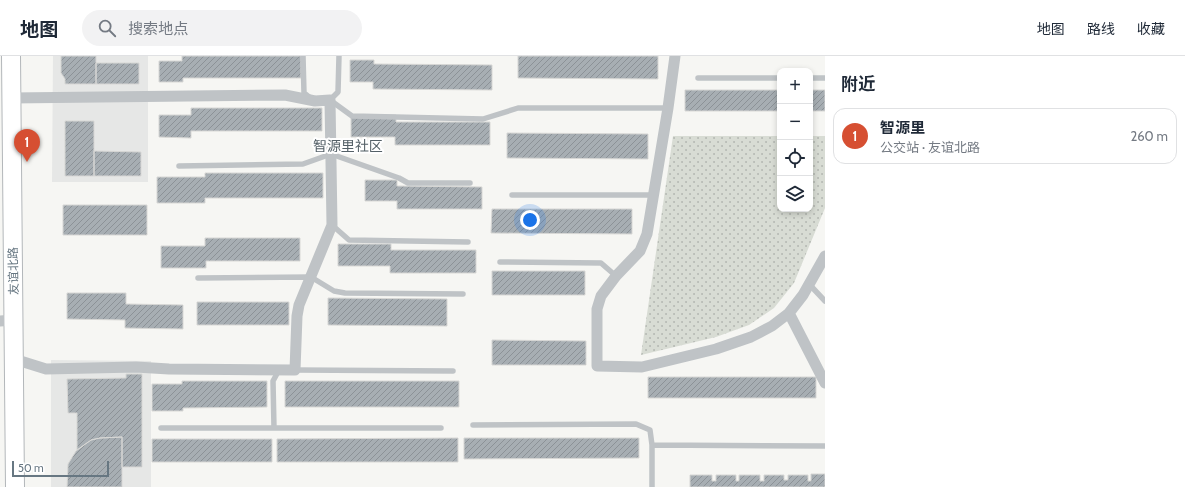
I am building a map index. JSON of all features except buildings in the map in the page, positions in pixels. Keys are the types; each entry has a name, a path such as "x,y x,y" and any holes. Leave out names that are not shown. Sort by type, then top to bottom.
{"main road":[{"name":"友谊北路","path":"11,56 7,320 14,359 15,487"}],"street":[{"path":"675,56 647,234 640,251 616,276 601,296 598,309 597,366 642,367 716,349 751,337 772,326 789,313 803,295 825,256"},
{"path":"11,98 285,95 315,101 330,100 332,225 299,305 297,316 295,370 169,369 136,367 46,369 14,359"},
{"path":"789,313 821,368 825,383"}],"lane":[{"path":"303,56 304,93 315,101"},
{"path":"339,56 338,92 330,100 352,116 483,119 518,108 668,108"},
{"path":"698,78 777,78"},
{"path":"813,78 825,78"},
{"path":"179,166 303,164 331,154 399,178 408,183 470,183"},
{"path":"512,195 653,196"},
{"path":"332,225 349,240 468,242"},
{"path":"500,262 601,263 616,276"},
{"path":"198,278 311,277 334,291 345,293 463,294"},
{"path":"809,284 825,301"},
{"path":"274,428 273,381 279,370"},
{"path":"295,370 453,371"},
{"path":"473,425 636,424 650,430 652,445 652,487"},
{"path":"161,428 441,428"},
{"path":"652,445 825,446"}],"shaded area":[{"path":"53,56 148,56 148,182 52,182"},
{"path":"673,136 777,136 777,212 813,212 813,136 825,136 825,208 794,283 774,308 749,325 716,337 641,355"},
{"path":"51,360 151,361 151,487 51,487"}],"place":[{"name":"智源里","path":"27,162"}],"district":[{"name":"智源里社区","path":"348,146"}]}
